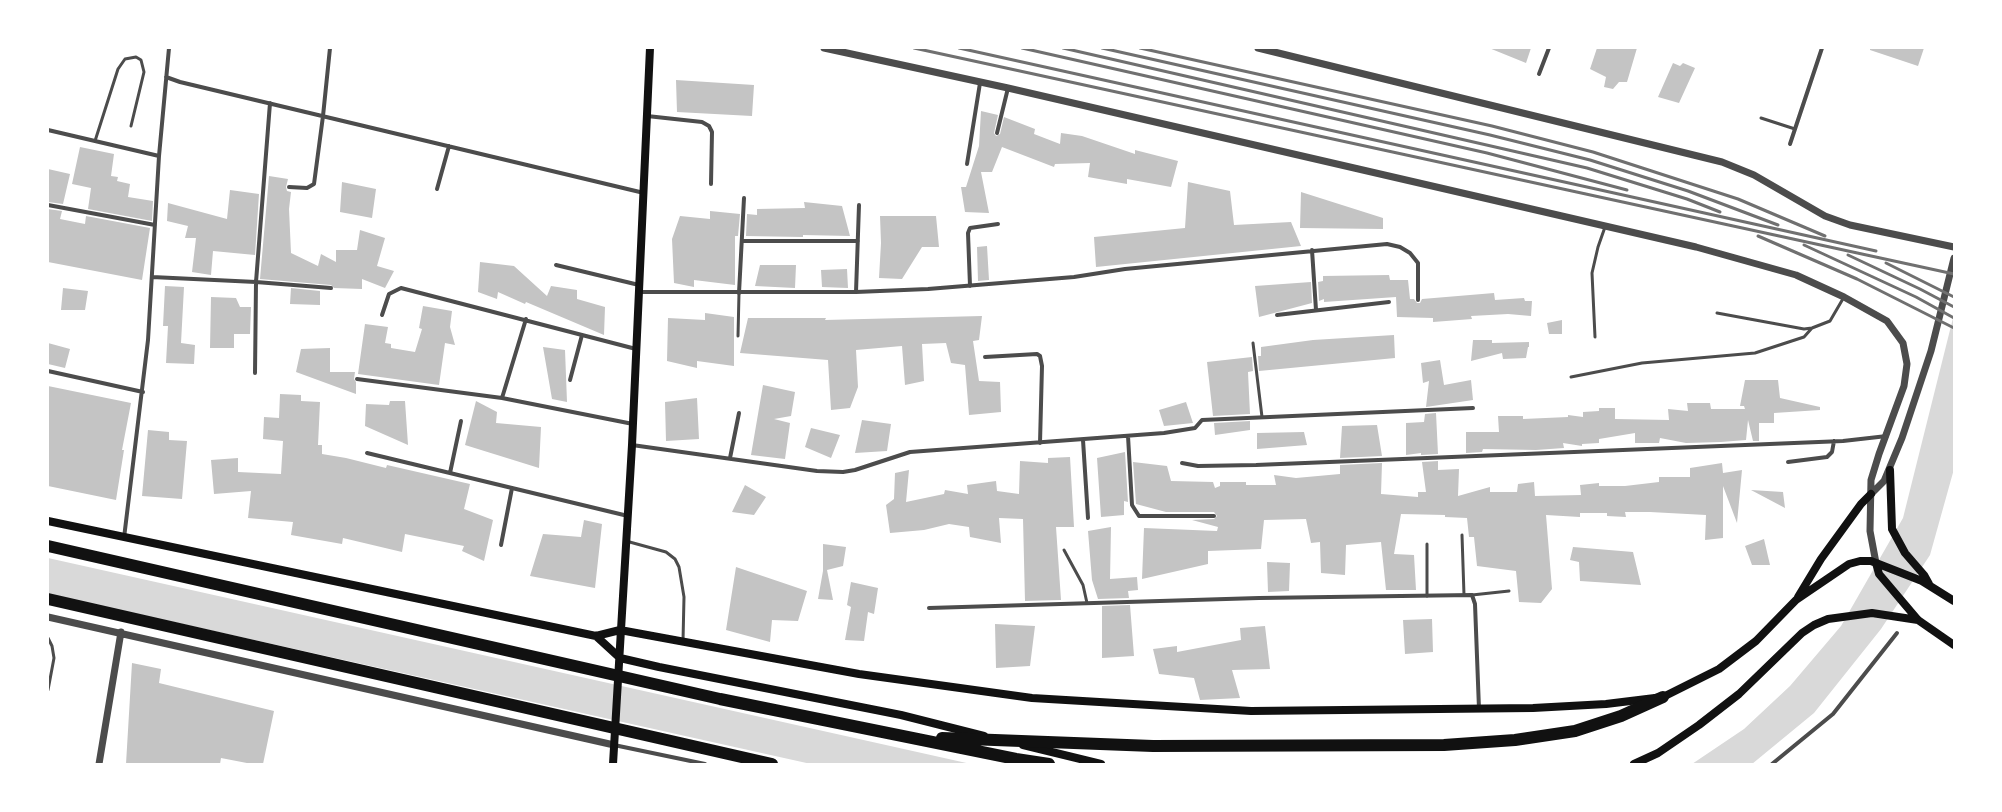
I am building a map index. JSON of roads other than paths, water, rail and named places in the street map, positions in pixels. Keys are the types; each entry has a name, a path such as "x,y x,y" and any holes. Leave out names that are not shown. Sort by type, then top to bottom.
{"highway":[{"path":"48,546 720,699 1016,759 1049,764"},
{"path":"48,599 772,764"},
{"path":"907,737 1153,746 1444,745 1515,740 1575,730 1621,716 1663,697"}],"main road":[{"path":"613,764 637,349 645,193 650,48"},
{"path":"1890,470 1893,532 1904,553 1924,575 1929,584"},
{"path":"1796,600 1821,559 1861,504 1871,494"},
{"path":"48,521 596,636 620,630 859,674 1032,698 1251,711 1533,708 1599,704 1663,697 1719,669 1756,641 1796,600 1850,564 1865,560 1929,584 1954,601"},
{"path":"1876,563 1879,574 1918,620 1954,644"},
{"path":"1634,764 1658,753 1716,712 1739,694 1808,629 1828,619 1872,613 1918,620"},
{"path":"596,636 620,658 901,715 1101,764"}],"street":[{"path":"124,538 143,392 152,277 159,156 169,48"},
{"path":"289,187 307,188 314,184 324,116 330,48"},
{"path":"824,48 1008,88 1696,247 1796,275 1844,296 1887,321 1904,343 1907,364 1904,386 1861,504"},
{"path":"1262,48 1286,51 1722,162 1754,175 1824,216 1850,225 1954,247"},
{"path":"1539,74 1549,48"},
{"path":"1790,144 1822,48"},
{"path":"166,77 180,82 645,193"},
{"path":"967,164 980,83"},
{"path":"997,133 1008,88"},
{"path":"254,373 256,282 270,103"},
{"path":"647,116 702,122 709,126 712,132 711,184"},
{"path":"48,130 96,140 159,156"},
{"path":"437,189 449,146"},
{"path":"739,293 744,198"},
{"path":"48,205 155,225"},
{"path":"856,292 859,205"},
{"path":"970,286 968,233 970,228 998,224"},
{"path":"742,241 858,241"},
{"path":"556,265 639,289 739,293 856,292 970,286 1074,277 1125,269 1387,244 1400,247 1410,253 1418,263 1418,300"},
{"path":"1312,250 1316,310"},
{"path":"1871,494 1884,480 1890,470 1931,351 1954,258"},
{"path":"152,277 256,282 331,288"},
{"path":"382,315 390,294 401,288 526,319 637,349"},
{"path":"1277,316 1389,302"},
{"path":"502,398 526,319"},
{"path":"570,380 582,335"},
{"path":"985,357 1037,354 1040,356 1042,366 1040,443"},
{"path":"48,371 143,392"},
{"path":"357,378 502,398 633,424"},
{"path":"632,445 817,471 843,472 855,470 910,452 1128,436 1195,428 1202,420 1473,408"},
{"path":"730,458 739,413"},
{"path":"450,473 461,422"},
{"path":"1128,436 1132,505 1139,516 1214,516"},
{"path":"1182,463 1198,466 1256,465 1834,441 1887,436"},
{"path":"1083,440 1088,518"},
{"path":"1788,462 1827,457 1832,452 1834,441"},
{"path":"367,453 628,516"},
{"path":"1871,480 1870,531 1876,563"},
{"path":"501,545 512,488"},
{"path":"929,608 1259,598 1472,595 1475,604 1479,709"},
{"path":"48,617 121,632 614,745 705,764"},
{"path":"99,764 121,632"},
{"path":"1772,764 1833,714 1897,633"}],"lane":[{"path":"96,140 118,69 125,59 136,57 141,60 144,72 131,126"},
{"path":"1761,118 1795,129"},
{"path":"1595,337 1592,273 1598,247 1606,226"},
{"path":"738,336 739,293"},
{"path":"1717,313 1804,329 1812,328 1830,321 1844,296"},
{"path":"1571,377 1642,363 1755,353 1804,337 1812,328"},
{"path":"1253,343 1262,417"},
{"path":"1462,534 1464,595"},
{"path":"626,541 666,552 677,563 682,579 684,597 683,641"},
{"path":"1427,544 1427,596"},
{"path":"1064,550 1082,585 1087,603"},
{"path":"1472,595 1509,591"},
{"path":"48,638 52,646 54,658 48,690"}],"railway":[{"path":"914,48 1954,274"},
{"path":"959,48 1876,251"},
{"path":"1022,48 1487,153 1627,190"},
{"path":"1063,48 1587,168 1687,199 1720,212"},
{"path":"1102,48 1490,135 1590,160 1688,191 1778,225"},
{"path":"1140,48 1492,126 1593,152 1738,199 1825,236"},
{"path":"1758,236 1857,279 1954,328"},
{"path":"1804,245 1916,297 1954,318"},
{"path":"1848,255 1954,307"},
{"path":"1886,263 1954,297"}]}
